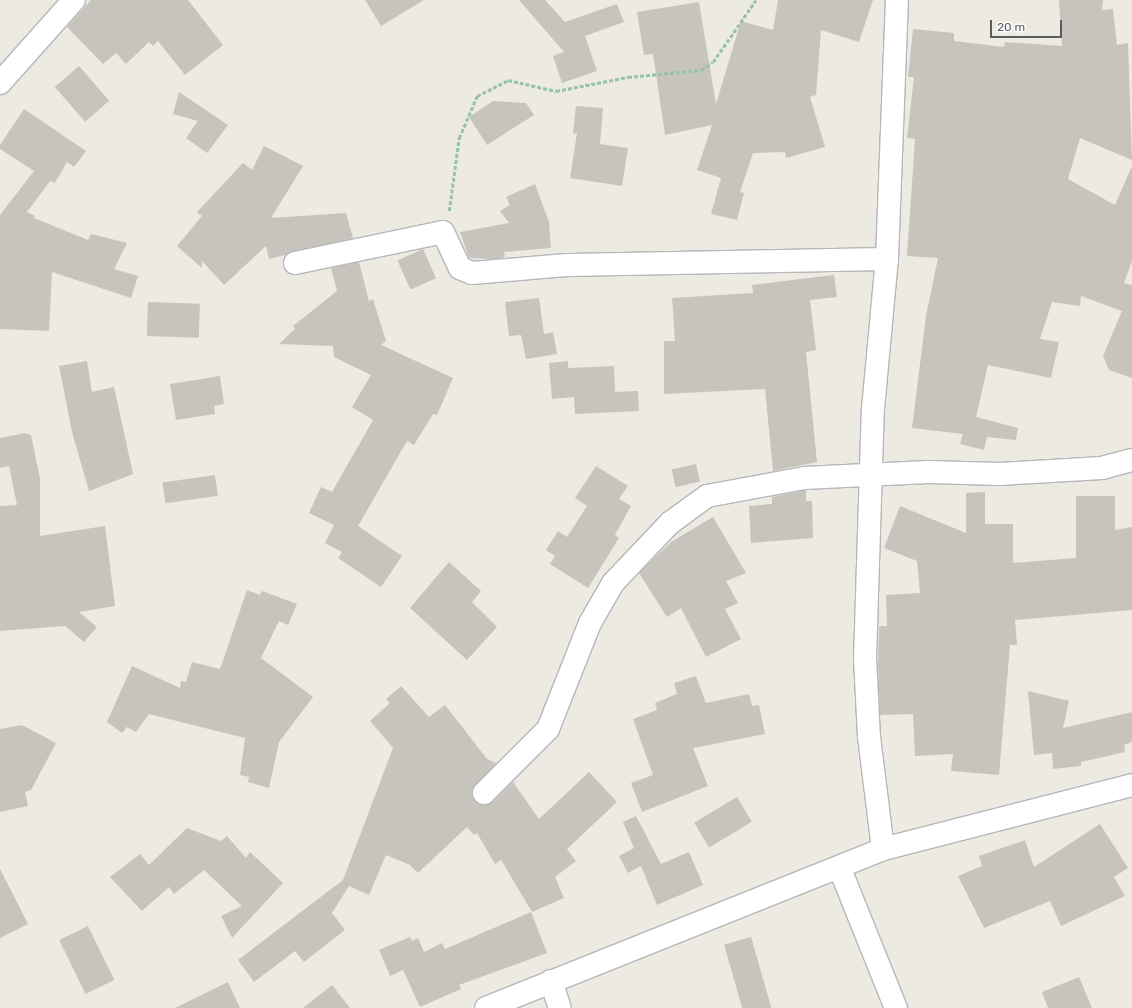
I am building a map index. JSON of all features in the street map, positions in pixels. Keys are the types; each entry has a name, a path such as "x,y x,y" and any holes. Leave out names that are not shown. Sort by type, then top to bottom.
{"street":[{"path":"0,83 74,0"},
{"path":"884,849 869,737 865,659 871,474 886,259 897,0"},
{"path":"296,263 443,232 460,268 472,273 567,265 886,259"},
{"path":"484,793 548,730 590,623 613,583 670,523 707,496 748,486 871,474 1000,474 1102,468 1132,460"},
{"path":"486,1008 551,981 840,869 884,849 1132,785"},
{"path":"840,869 896,1008"},
{"path":"551,981 560,1008"}],"path":[{"path":"443,232 453,194 459,138 477,96 508,80 556,91 628,77 701,70 713,62 756,0"}],"building":[{"path":"91,0 188,0 223,45 185,75 158,41 153,46 149,42 126,64 116,53 103,64 67,27"},
{"path":"365,0 424,0 381,26"},
{"path":"519,0 545,0 565,22 617,4 624,22 585,36 597,71 562,83 553,56 564,52"},
{"path":"778,0 873,0 859,42 821,30 816,95 810,97 825,147 786,158 785,152 753,153 740,192 744,193 737,220 711,214 721,178 697,170 712,125 665,135 653,54 644,55 637,12 699,2 716,104 741,21 773,30"},
{"path":"1059,0 1103,0 1102,10 1113,9 1117,45 1128,43 1132,160 1080,138 1068,179 1115,205 1132,166 1132,261 1124,283 1132,285 1132,378 1109,370 1103,356 1122,311 1081,296 1080,306 1052,302 1040,339 1059,342 1051,378 988,365 976,417 1018,428 1016,440 987,437 984,450 960,444 963,434 912,428 926,316 938,258 907,256 915,139 907,138 914,77 908,77 913,29 954,33 954,41 1004,47 1005,42 1062,46"},
{"path":"79,66 109,101 85,122 55,87"},
{"path":"179,92 228,125 207,153 186,138 198,121 173,114"},
{"path":"493,101 526,103 534,115 487,145 469,117"},
{"path":"576,106 603,108 600,144 628,148 622,186 570,178 577,133 573,134"},
{"path":"24,109 86,151 74,167 67,162 55,183 50,181 27,212 35,216 34,218 88,240 91,234 127,243 114,269 138,276 131,298 52,272 49,331 0,329 0,215 34,171 0,149 0,145"},
{"path":"264,146 303,166 271,218 346,213 353,238 269,259 266,246 224,285 202,261 202,268 177,246 202,216 197,212 243,163 252,170"},
{"path":"535,184 549,222 551,248 504,252 505,257 494,259 469,258 460,232 509,223 500,211 510,205 506,197"},
{"path":"423,249 436,278 410,290 397,260"},
{"path":"359,262 369,301 373,299 386,341 381,345 453,378 437,415 433,414 414,445 407,441 358,526 402,556 381,587 338,558 342,552 325,543 334,525 309,513 321,487 332,492 373,420 352,407 371,375 334,357 333,346 279,344 295,329 293,326 337,291 331,268"},
{"path":"834,275 837,297 810,300 816,350 806,352 817,462 773,471 765,389 664,394 664,341 675,341 672,298 753,293 752,285"},
{"path":"539,298 544,334 553,332 557,354 526,359 521,335 509,336 505,302"},
{"path":"148,302 200,304 199,338 147,336"},
{"path":"87,361 92,392 114,387 133,474 89,491 72,432 59,366"},
{"path":"568,361 568,368 614,366 615,392 638,391 639,411 575,414 574,397 552,399 549,363"},
{"path":"220,376 224,404 214,406 215,414 176,420 170,384"},
{"path":"25,433 31,435 40,479 40,536 105,526 115,606 79,612 97,627 84,642 65,626 0,631 0,506 17,505 9,466 0,468 0,438"},
{"path":"696,464 700,482 676,487 672,470"},
{"path":"596,466 628,486 619,499 631,506 615,535 619,538 588,588 550,564 555,556 546,550 558,531 567,537 587,506 575,498"},
{"path":"215,475 218,496 165,503 163,482"},
{"path":"806,490 806,501 812,501 813,538 751,543 749,506 772,504 772,497"},
{"path":"985,492 985,524 1013,524 1013,563 1076,558 1076,496 1115,496 1115,530 1132,527 1132,610 1015,620 1017,645 1010,645 999,775 951,771 953,754 915,756 913,714 880,715 878,665 879,626 887,626 886,595 920,593 917,561 884,548 900,506 966,533 966,493"},
{"path":"713,517 746,573 726,581 738,603 725,609 741,639 706,657 681,608 667,617 639,573 671,542"},
{"path":"449,562 481,591 472,602 497,627 467,660 410,608"},
{"path":"247,590 260,595 262,591 297,604 288,625 279,621 261,658 313,697 279,742 269,788 248,782 249,777 240,775 245,738 149,714 136,732 127,727 122,733 107,722 132,666 180,688 181,681 186,682 192,662 220,669"},
{"path":"696,676 706,703 749,694 752,706 759,705 765,734 693,748 708,786 642,812 631,783 653,775 633,719 657,710 655,703 677,694 674,683"},
{"path":"401,686 429,717 445,705 487,759 496,763 472,789 472,797 480,805 493,802 513,782 539,819 589,772 617,802 567,849 576,861 555,877 564,898 532,912 501,860 495,864 477,833 474,835 467,827 418,873 410,865 386,855 369,895 349,886 332,913 345,930 304,962 295,951 254,982 238,960 343,880 393,748 370,721 390,703 386,699"},
{"path":"1028,691 1069,701 1063,728 1132,712 1132,742 1124,745 1125,752 1081,762 1081,766 1053,769 1052,753 1034,755"},
{"path":"22,725 56,743 31,790 25,792 28,806 0,812 0,729"},
{"path":"737,797 752,822 709,848 694,823"},
{"path":"636,816 661,864 689,852 703,885 657,905 641,866 628,873 619,856 634,848 623,822"},
{"path":"1100,824 1128,868 1114,877 1125,896 1061,926 1050,901 984,928 958,876 982,866 979,856 1025,840 1034,867"},
{"path":"187,828 221,841 227,836 246,858 250,852 283,883 232,938 221,916 242,906 204,870 174,894 169,887 142,911 110,877 140,854 149,865"},
{"path":"0,869 28,924 0,938"},
{"path":"531,912 547,953 459,985 461,989 420,1007 403,970 390,976 379,950 410,937 412,941 418,938 424,952 442,943 445,949"},
{"path":"88,926 114,980 86,994 59,940"},
{"path":"751,937 771,1008 742,1008 724,945"},
{"path":"1079,977 1092,1008 1048,1008 1042,992"},
{"path":"228,982 240,1008 175,1008"},
{"path":"332,985 350,1008 303,1008"}]}
